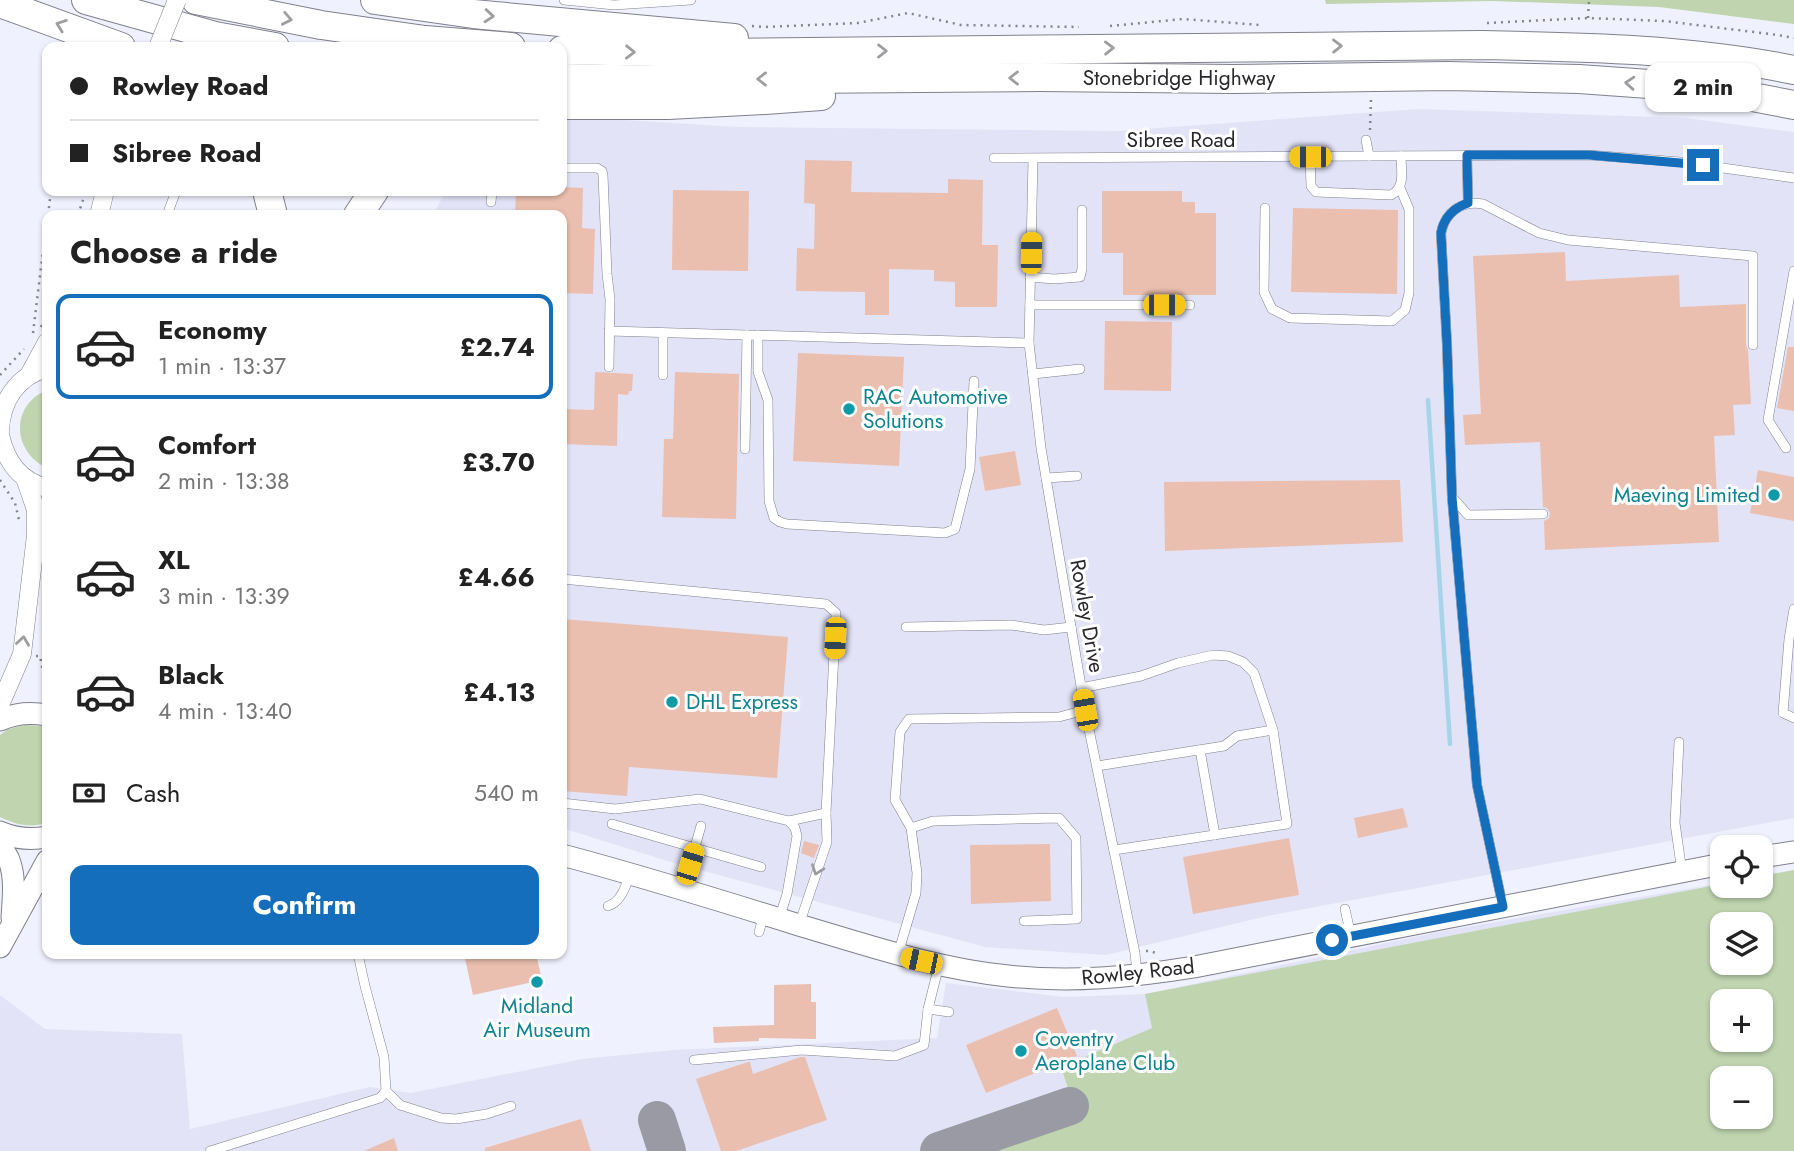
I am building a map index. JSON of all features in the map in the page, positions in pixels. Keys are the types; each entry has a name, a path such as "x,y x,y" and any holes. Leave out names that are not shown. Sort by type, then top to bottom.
{"highway":[{"path":"86,0 215,36 248,42"},
{"path":"196,0 321,25 450,42"},
{"path":"390,1 473,14 710,35 831,51"},
{"path":"0,3 107,42"},
{"name":"Stonebridge Highway","path":"567,50 705,53 1482,45 1678,53 1794,70"},
{"name":"Stonebridge Highway","path":"567,78 1234,79 1448,76 1579,79 1705,88 1794,105"},
{"path":"567,105 668,105 765,100 879,91 942,78"}],"street":[{"path":"160,42 177,0"},
{"path":"0,705 22,654 36,535 36,510 4,451 0,433 1,417 6,401 40,340"},
{"path":"15,385 42,371"},
{"path":"12,468 42,487"},
{"path":"0,720 17,714 42,714"},
{"path":"0,832 14,838 42,838"},
{"path":"0,845 12,869 12,924"},
{"path":"1773,855 1794,852"},
{"name":"Rowley Road","path":"567,856 682,889 775,923 898,955 939,965 1009,976 1062,980 1137,976 1194,967 1710,866"},
{"path":"0,947 42,869"}],"lane":[{"path":"564,0 614,5 691,0"},
{"path":"1366,141 1369,156"},
{"path":"1467,155 1468,203"},
{"name":"Sibree Road","path":"993,158 1589,155 1680,162 1794,178"},
{"path":"1265,208 1264,292 1272,309 1290,318 1392,321 1405,310 1409,293 1409,209 1400,188 1401,156"},
{"path":"1310,157 1311,186 1316,192 1391,195 1400,188"},
{"name":"Rowley Drive","path":"1033,159 1029,343 1032,374 1046,478 1085,710 1135,953 1137,976"},
{"path":"567,168 597,168 603,171 610,299 609,367"},
{"path":"491,202 492,196"},
{"path":"1503,907 1477,785 1452,497 1441,233 1443,223 1448,215 1460,206 1468,203 1483,204 1539,233 1568,240 1753,256 1753,345"},
{"path":"1030,277 1080,277 1082,210"},
{"path":"1786,448 1768,420 1794,271"},
{"path":"1030,304 1190,306"},
{"path":"609,331 1029,343"},
{"path":"663,332 663,375"},
{"path":"745,449 747,335"},
{"path":"758,335 758,372 768,400 769,501 774,518 780,523 945,533 955,530 970,469 974,381"},
{"path":"1032,374 1080,369"},
{"path":"1046,478 1077,475"},
{"path":"1452,497 1468,515 1543,513"},
{"path":"567,579 826,604 836,613 826,813 827,842 775,923"},
{"path":"1794,609 1783,713 1794,718"},
{"path":"906,627 1011,625 1044,630 1071,627"},
{"path":"1082,688 1141,676 1178,663 1228,656 1243,662 1254,673 1273,730 1287,824 1114,850"},
{"path":"898,955 916,893 917,873 911,828 895,800 900,732 909,719 1059,717 1085,710"},
{"path":"1097,765 1224,747 1237,736 1273,730"},
{"path":"1679,742 1675,823 1682,872"},
{"path":"1200,750 1215,835"},
{"path":"567,804 615,809 700,799 789,821 826,813"},
{"path":"911,828 933,821 1059,818 1076,838 1077,919 1024,921"},
{"path":"775,923 787,894 797,836 789,821"},
{"path":"612,824 761,867"},
{"path":"682,889 701,826"},
{"path":"608,905 615,904 625,889 630,874"},
{"path":"1345,909 1351,936"},
{"path":"359,959 384,1057 386,1091 400,1105 441,1118 456,1119 487,1114 511,1106"},
{"path":"695,1060 802,1050 895,1056 924,1045 928,1009 939,965"},
{"path":"928,1009 949,1012"},
{"path":"209,1151 380,1098 386,1091"}],"path":[{"path":"1588,19 1589,0"},
{"path":"751,26 858,23 908,13 961,24 1090,27"},
{"path":"1103,27 1183,19 1264,25"},
{"path":"1480,23 1588,19 1664,21 1794,38"},
{"path":"1369,156 1371,96"},
{"path":"40,340 42,305"},
{"path":"0,480 15,503 20,527"},
{"path":"1135,953 1150,951 1161,955"}],"shaded area":[{"path":"1419,109 1686,118 1794,132 1794,818 1267,916 1106,955 985,947 674,863 567,830 567,210 436,210 443,196 567,196 567,116 737,127 1117,131"},
{"path":"1794,870 1794,1151 0,1151 0,995 45,1029 182,1034 190,1129 370,1087 411,1093 582,1059 673,1050 937,1038 946,983 1065,997 1145,994 1443,931 1710,885 1710,898 1773,898 1773,874"}],"green space":[{"path":"1325,0 1794,0 1794,24 1659,7 1493,1 1326,4"},
{"path":"42,393 42,465 27,451 20,429 26,406"},
{"path":"25,725 42,726 42,824 18,824 0,817 0,735 8,729"},
{"path":"1794,870 1794,1151 969,1151 1077,1115 1061,1067 1152,1028 1145,994 1710,886 1710,898 1773,898 1773,874"}],"building":[{"path":"805,160 852,161 851,192 948,193 948,179 983,180 982,245 998,245 997,307 955,307 955,282 934,281 934,270 889,269 889,315 865,315 865,292 796,291 797,248 814,249 815,204 804,203"},
{"path":"567,187 583,188 582,228 595,229 593,294 567,293 567,210 515,210 516,196 567,196"},
{"path":"673,190 749,191 748,271 672,270"},
{"path":"1102,191 1182,191 1182,202 1195,202 1195,213 1216,213 1216,295 1123,295 1123,253 1102,253"},
{"path":"1293,208 1398,210 1397,294 1291,292"},
{"path":"1565,252 1566,281 1679,275 1680,307 1746,304 1751,404 1733,405 1735,435 1714,436 1719,542 1545,550 1544,521 1549,518 1550,513 1543,507 1540,442 1465,445 1463,415 1481,414 1473,256"},
{"path":"1105,321 1172,322 1171,391 1104,390"},
{"path":"1788,347 1794,347 1794,411 1777,408"},
{"name":"RAC Automotive Solutions","path":"798,353 904,357 899,466 793,461"},
{"path":"595,372 633,374 632,391 629,391 628,395 618,394 617,446 567,444 567,409 594,410"},
{"path":"675,372 739,374 736,519 662,517 664,439 673,439"},
{"path":"1015,451 1021,485 985,491 979,457"},
{"name":"Maeving Limited","path":"1758,470 1794,477 1794,521 1750,513"},
{"path":"1400,480 1403,542 1165,551 1164,482"},
{"name":"DHL Express","path":"567,619 788,637 777,778 629,767 627,796 567,791"},
{"path":"1403,808 1408,827 1358,838 1354,818"},
{"path":"1289,838 1299,895 1193,914 1183,857"},
{"path":"804,841 819,845 814,858 801,853"},
{"path":"1050,844 1051,901 971,904 970,845"},
{"path":"465,959 537,959 542,980 473,995"},
{"path":"811,984 811,1002 816,1002 816,1039 759,1038 759,1041 714,1043 713,1027 774,1025 774,985"},
{"name":"Coventry Aeroplane Club","path":"1057,1008 1077,1056 986,1093 966,1045"},
{"path":"805,1057 827,1120 736,1151 721,1151 696,1079 748,1062 753,1074"},
{"path":"581,1119 591,1151 485,1151 485,1148"},
{"path":"394,1138 398,1151 364,1151"}],"waterway":[{"path":"1428,400 1450,744"}],"taxiway":[{"path":"939,1151 1070,1106"},
{"path":"657,1120 667,1151"}],"place":[{"name":"RAC Automotive Solutions","path":"849,409"},
{"name":"Maeving Limited","path":"1774,495"},
{"name":"DHL Express","path":"672,702"},
{"name":"Midland Air Museum","path":"537,982"},
{"name":"Coventry Aeroplane Club","path":"1021,1051"}],"route":[{"path":"1332,940 1503,907 1477,785 1452,497 1441,233 1448,215 1468,203 1467,155 1589,155 1703,165"}]}
